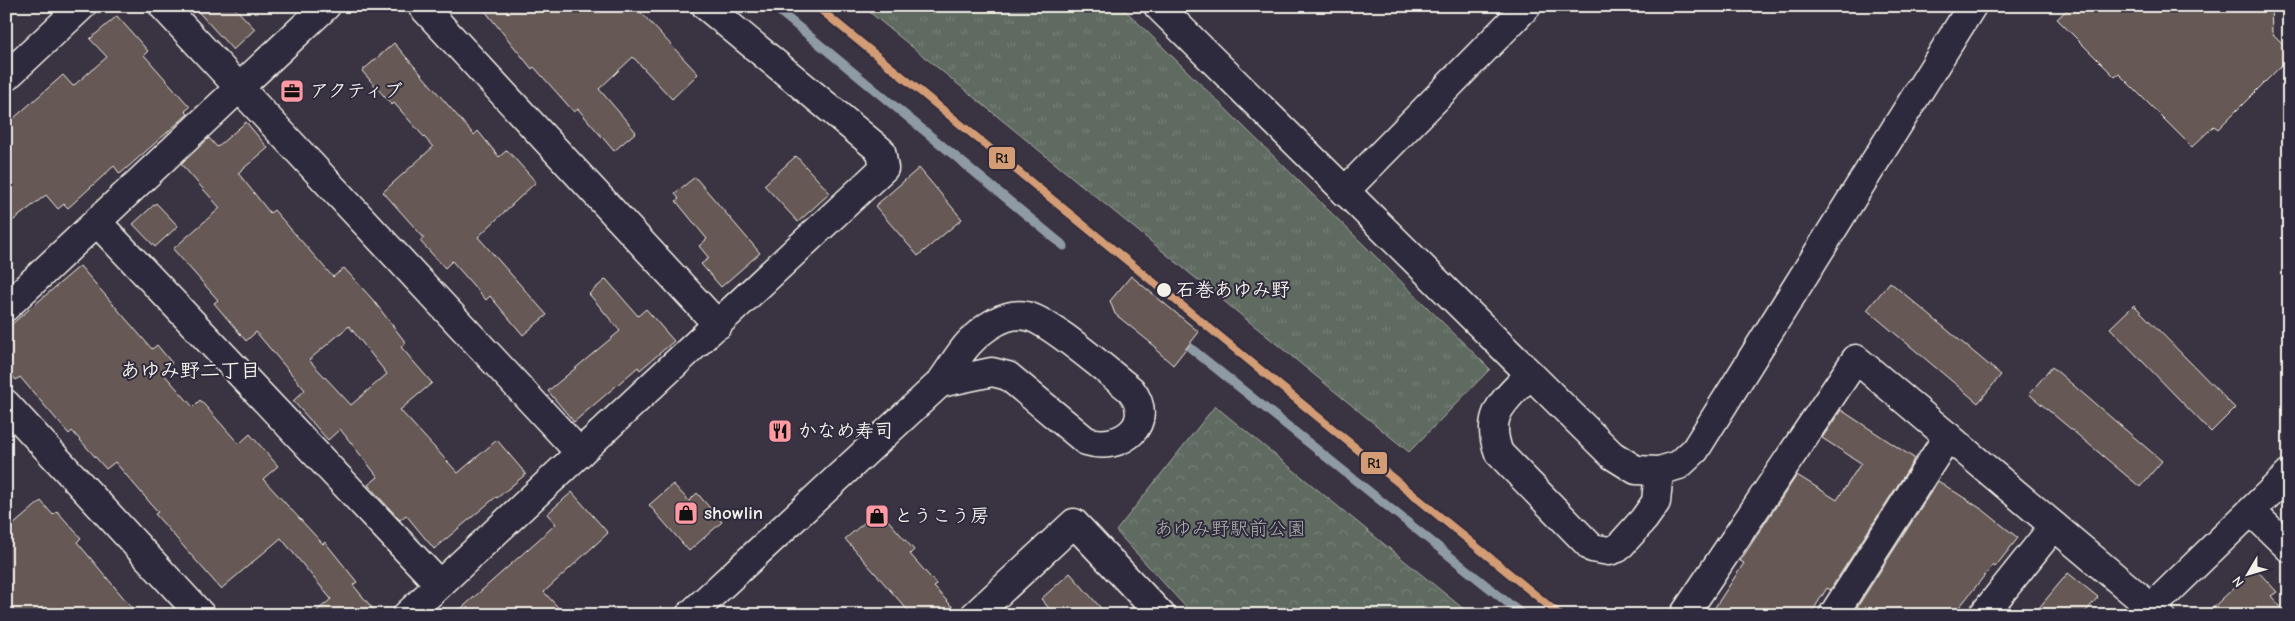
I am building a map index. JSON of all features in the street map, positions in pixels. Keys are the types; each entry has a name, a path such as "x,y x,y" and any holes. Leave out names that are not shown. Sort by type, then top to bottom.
{"street":[{"path":"6,77 82,6"},
{"path":"162,6 580,454"},
{"path":"6,307 98,223 326,6"},
{"path":"422,6 718,325"},
{"path":"407,615 884,168 881,151 706,6"},
{"path":"1158,6 1612,455 1636,470 1659,471 1679,465 1695,450 1972,6"},
{"path":"1344,192 1527,6"},
{"path":"98,223 439,584"},
{"path":"690,615 940,383 969,343 986,328 998,321 1008,317 1025,315 1043,322 1131,390 1137,398 1140,419 1130,434 1122,440 1099,445 1086,441 1008,376 998,372 971,375 940,383"},
{"path":"998,321 995,334 994,358 998,372"},
{"path":"1684,615 1856,359 2156,611 2289,474"},
{"path":"1530,374 1502,404 1494,418 1493,437 1500,454 1592,548 1609,552 1618,548 1644,519 1656,502 1659,471"},
{"path":"6,404 202,615"},
{"path":"1833,615 1948,436"},
{"path":"2252,512 2289,548"},
{"path":"975,615 1074,523 1162,615"},
{"path":"1983,615 2054,526"}],"green space":[{"path":"862,6 1121,6 1490,369 1409,452"},
{"name":"あゆみ野駅前公園","path":"1215,406 1471,615 1193,615 1116,531"}],"building":[{"path":"193,6 233,6 255,29 233,50"},
{"path":"481,6 635,6 698,74 672,99 633,57 599,89 636,132 614,151 578,109 574,112 534,67 532,69"},
{"path":"2071,6 2271,6 2272,33 2289,50 2289,58 2218,129 2214,126 2192,147 2119,74 2115,77 2057,19"},
{"path":"117,16 148,51 144,55 190,107 185,111 188,114 120,174 114,166 68,208 64,204 58,209 46,195 6,226 6,125 63,75 73,86 107,57 90,39"},
{"path":"394,43 474,135 478,131 499,157 507,150 536,182 478,237 547,315 523,335 490,296 486,300 452,261 445,268 420,241 424,238 383,192 433,147 394,103 392,105 362,71"},
{"path":"246,122 268,148 238,173 270,213 274,210 333,277 344,268 373,300 406,343 401,347 432,383 400,410 458,473 497,440 526,474 434,549 406,515 400,520 368,485 378,477 340,429 328,440 293,401 305,390 256,332 246,341 214,303 218,300 173,249 220,208 181,164 209,138 217,147","holes":["349,326 387,374 351,405 309,360"]},
{"path":"796,156 830,193 798,222 764,185"},
{"path":"919,168 962,219 918,256 875,206"},
{"path":"695,177 760,253 721,287 701,264 709,258 699,246 707,239 676,201 679,199 675,193"},
{"path":"156,203 178,226 155,247 133,224"},
{"path":"80,266 152,349 157,345 172,363 162,372 193,407 200,400 239,444 250,434 278,466 263,479 323,544 325,542 357,582 353,585 378,615 312,615 331,599 281,538 221,589 155,514 158,512 115,462 106,469 72,431 69,434 20,377 16,380 6,369 6,329"},
{"name":"石巻あゆみ野","path":"1131,276 1199,332 1173,365 1156,350 1157,348 1115,314 1110,301"},
{"path":"606,279 638,316 646,309 674,341 640,370 638,367 574,422 548,391 620,331 589,294"},
{"path":"1890,282 2001,375 1978,403 1867,310"},
{"path":"2134,305 2235,408 2211,432 2110,328"},
{"path":"2052,367 2162,461 2140,487 2029,394"},
{"path":"1841,410 1914,458 1912,463 1830,590 1827,588 1810,615 1710,615 1744,563 1740,561 1797,475 1837,500 1861,463 1822,438"},
{"path":"1938,481 1983,510 2018,538 1995,567 1993,565 1953,615 1864,615 1856,609"},
{"name":"showlin","path":"673,484 689,501 697,493 722,522 689,551 649,505"},
{"path":"572,492 608,533 544,592 565,615 454,615 556,524 547,514"},
{"path":"41,501 53,515 57,511 81,538 77,542 138,615 6,615 6,531"},
{"path":"879,510 914,550 910,554 937,585 934,587 960,615 912,615 845,539"},
{"path":"2255,568 2277,592 2271,596 2288,615 2205,615"},
{"path":"1070,573 1107,615 1055,615 1041,599"},
{"path":"2068,573 2098,597 2083,615 2033,615"}],"waterway":[{"path":"773,6 1064,246"},
{"path":"1188,346 1523,615"}],"transit line":[{"name":"R1","path":"816,6 1560,615"}],"place":[{"name":"アクティブ","path":"292,91"},
{"name":"石巻あゆみ野","path":"1164,290"},
{"name":"かなめ寿司","path":"780,431"},
{"name":"showlin","path":"686,513"},
{"name":"とうこう房","path":"877,516"}],"district":[{"name":"あゆみ野二丁目","path":"190,370"}]}
